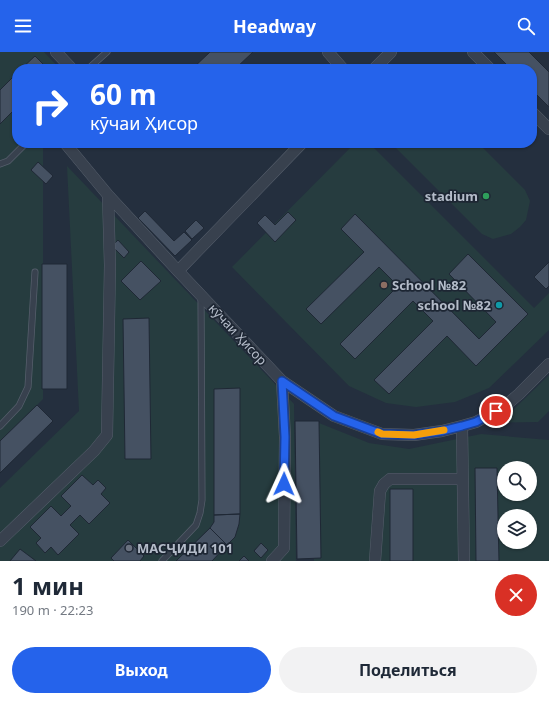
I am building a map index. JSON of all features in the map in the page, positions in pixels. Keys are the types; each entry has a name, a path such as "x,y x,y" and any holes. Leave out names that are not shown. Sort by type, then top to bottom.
{"street":[{"path":"56,52 67,64"},
{"path":"328,52 339,64"},
{"path":"379,64 391,52"},
{"path":"473,52 485,64"},
{"path":"537,117 549,129"},
{"name":"кӯчаи Ҳисор","path":"69,148 108,195 282,381 334,416 382,434 414,435 442,431 476,422 505,406 520,394 549,364"},
{"path":"178,271 297,148"},
{"path":"0,541 94,452 107,435 110,265 108,195"},
{"path":"272,561 284,548 285,437 282,381"},
{"path":"462,426 464,561"},
{"path":"375,561 380,490 384,484 390,479 463,479"}],"lane":[{"path":"94,64 107,52"},
{"path":"0,164 8,161 21,148"},
{"path":"0,426 19,406 28,386 35,272"},
{"path":"162,561 196,525 202,500 201,295"}],"green space":[{"path":"0,52 44,52 55,64 12,64 12,148 43,148 43,399 0,442"},
{"name":"School №82","path":"350,148 374,148 534,308 549,293 549,330 489,388 455,402 416,407 386,403 349,386 232,267"},
{"name":"stadium","path":"396,148 483,148 525,190 530,201 526,220 520,227 511,234 493,239 482,234"},
{"path":"67,166 294,404 296,561 0,561 0,488 79,411"},
{"path":"549,375 549,411 538,422 484,423 513,410"},
{"path":"314,421 369,443 409,449 481,434 549,440 549,561 314,561"}],"building":[{"path":"210,52 253,52 240,64 197,64"},
{"path":"494,52 529,52 549,72 549,107 537,95 537,64 506,64"},
{"path":"35,56 43,64 26,64"},
{"path":"12,78 12,112 0,124 0,90"},
{"path":"38,162 53,176 46,184 31,170"},
{"path":"145,211 174,241 184,232 192,240 175,256 138,218"},
{"path":"288,212 296,220 275,242 257,223 265,215 275,225"},
{"name":"school №82","path":"355,214 479,339 496,322 449,274 468,254 528,314 476,366 447,336 389,394 374,380 433,321 413,301 355,359 340,344 398,286 379,267 321,324 306,309 364,252 341,229"},
{"path":"196,220 204,228 192,239 185,231"},
{"path":"118,240 129,252 124,258 112,246"},
{"path":"141,261 161,281 140,300 121,281"},
{"path":"549,262 549,286 546,289 534,277"},
{"path":"42,264 67,264 67,389 42,389"},
{"path":"149,318 151,459 125,459 123,319"},
{"path":"240,388 240,514 214,515 214,389"},
{"path":"37,405 53,421 0,473 0,441"},
{"path":"295,421 319,421 321,558 297,559"},
{"path":"475,468 497,468 497,549 499,549 499,561 476,561"},
{"path":"82,475 93,485 98,480 106,488 101,494 110,503 89,524 80,515 70,525 79,534 58,555 51,547 45,553 36,543 41,538 30,527 51,506 61,516 71,506 61,496"},
{"path":"390,489 413,489 413,561 390,561"},
{"path":"240,514 235,537 227,545 210,528 214,522 214,515"},
{"path":"210,528 227,545 212,561 176,561"},
{"name":"МАСҶИДИ 101","path":"128,540 144,556 140,561 114,561 111,558"},
{"path":"261,543 268,550 261,558 254,551"},
{"path":"20,549 36,561 10,561"},
{"path":"244,556 249,561 239,561"}],"slow traffic":[{"path":"378,432 382,434 414,435 444,430"}],"place":[{"name":"stadium","path":"486,196"},
{"name":"School №82","path":"384,285"},
{"name":"school №82","path":"499,305"},
{"name":"МАСҶИДИ 101","path":"129,548"}],"route":[{"path":"284,484 285,437 282,381 334,416 382,434 414,435 442,431 476,422 496,411"}]}
